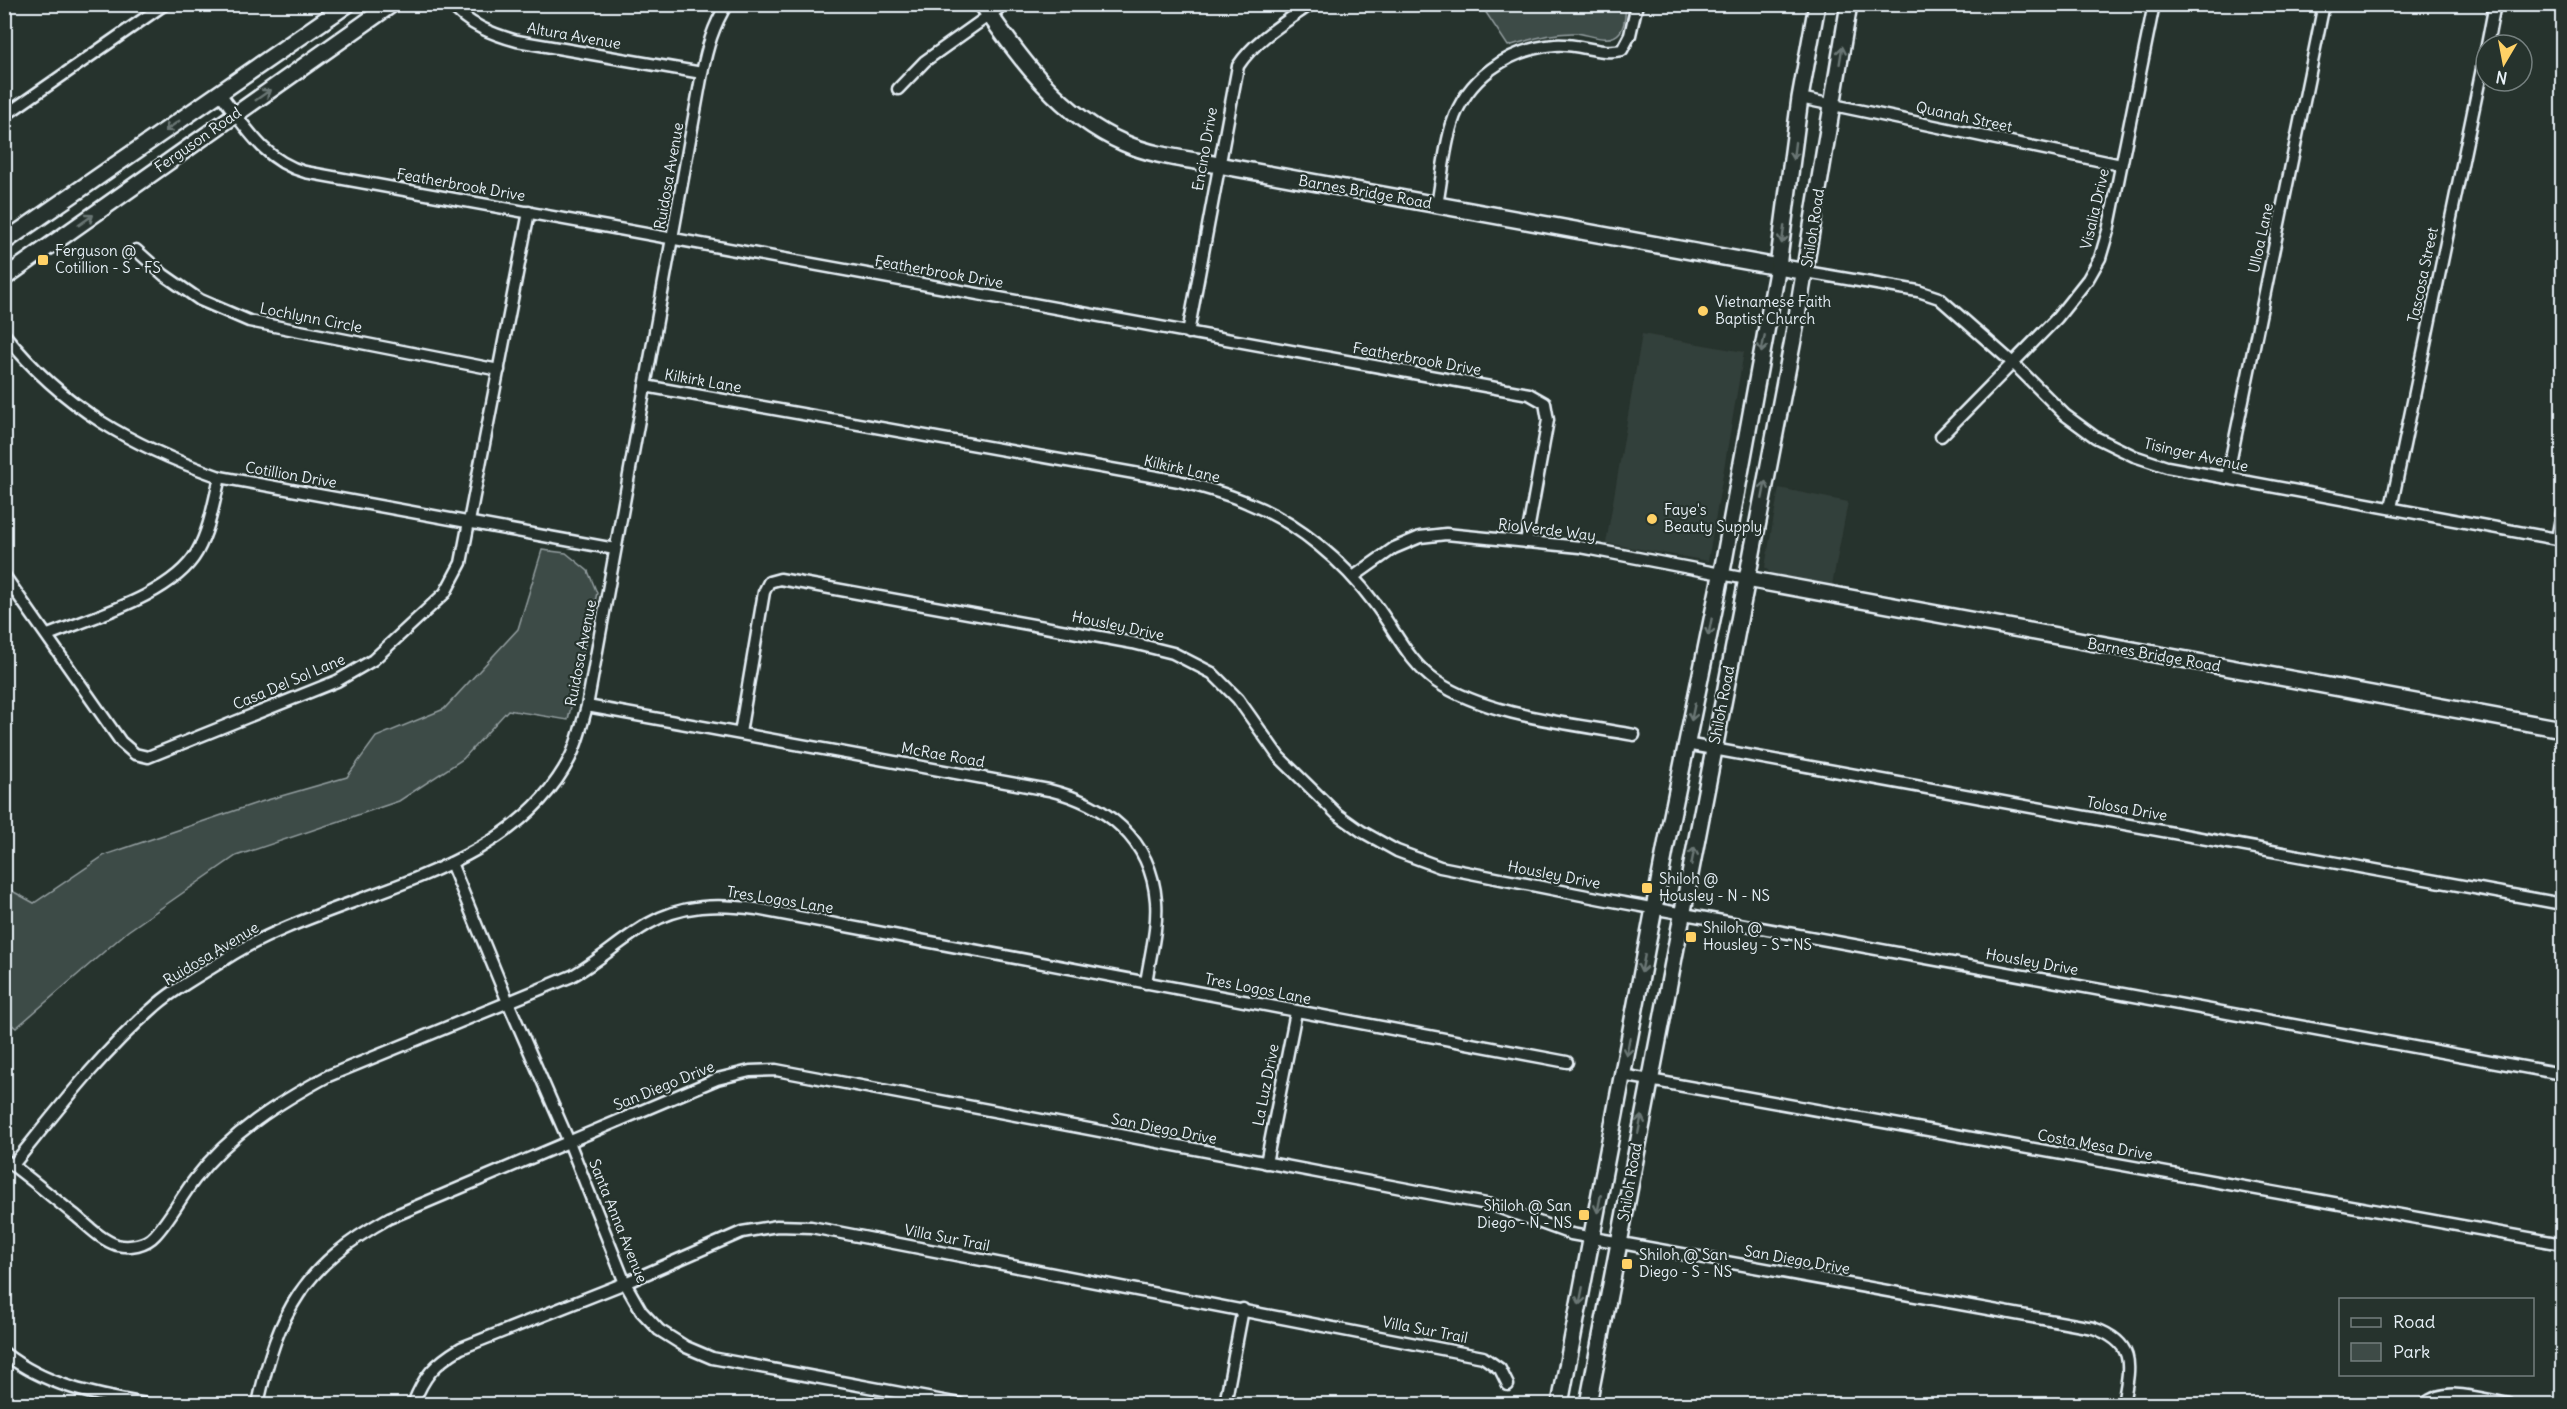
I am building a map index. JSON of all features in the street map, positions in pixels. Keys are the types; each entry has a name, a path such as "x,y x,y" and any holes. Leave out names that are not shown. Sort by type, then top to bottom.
{"main road":[{"name":"Ferguson Road","path":"4,242 348,4"},
{"name":"Ferguson Road","path":"4,278 392,4"},
{"name":"Shiloh Road","path":"1560,1404 1778,266 1800,98 1817,4"},
{"name":"Shiloh Road","path":"1588,1404 1806,272 1849,4"},
{"name":"Barnes Bridge Road","path":"986,10 1025,65 1053,96 1101,131 1125,144 1152,152 1218,165 1806,272"},
{"name":"Barnes Bridge Road","path":"1747,579 2562,729"}],"street":[{"path":"4,116 165,4"},
{"name":"Altura Avenue","path":"451,4 458,13 488,32 517,41 702,72"},
{"name":"Ruidosa Avenue","path":"9,1162 96,1063 153,1007 230,957 272,935 451,863 490,844 524,816 548,790 570,758 587,706 708,43 727,4"},
{"path":"898,89 925,61 986,10 1005,4"},
{"name":"Encino Drive","path":"1188,333 1238,66 1249,50 1259,41 1311,4"},
{"path":"1437,205 1452,123 1469,89 1481,77 1509,57 1544,47 1580,45 1607,53 1622,50 1630,35 1637,4"},
{"name":"Visalia Drive","path":"1941,436 2056,318 2088,279 2100,258 2108,231 2154,4"},
{"name":"Ulloa Lane","path":"2227,478 2324,4"},
{"name":"Tascosa Street","path":"2489,33 2495,4"},
{"name":"Featherbrook Drive","path":"219,92 266,151 290,168 1529,394 1545,403 1548,420 1527,542"},
{"name":"Tascosa Street","path":"2391,508 2477,93"},
{"name":"Quanah Street","path":"1800,98 2121,165"},
{"name":"Casa Del Sol Lane","path":"4,575 126,748 135,754 148,757 337,681 373,660 445,593 461,563 529,212"},
{"name":"Lochlynn Circle","path":"136,250 164,275 200,300 249,321 499,370"},
{"name":"Tisinger Avenue","path":"1806,272 1918,291 1939,298 2013,364 2065,415 2096,438 2156,464 2560,539"},
{"name":"Cotillion Drive","path":"4,334 29,362 88,415 140,446 220,477 615,549"},
{"name":"Kilkirk Lane","path":"645,386 1179,481 1250,503 1275,516 1321,549 1353,577 1376,604 1417,665 1446,687 1466,699 1501,709 1634,735"},
{"path":"48,635 146,595 168,584 187,567 205,533 220,477"},
{"path":"2560,539 2562,512"},
{"name":"Rio Verde Way","path":"1353,577 1372,561 1394,548 1420,537 1446,534 1580,547 1747,579"},
{"name":"Housley Drive","path":"740,733 764,592 769,582 780,579 1133,643 1173,653 1212,673 1238,699 1279,757 1316,795 1361,831 1397,851 1440,867 1682,914 2562,1074"},
{"name":"McRae Road","path":"587,706 1049,790 1073,796 1096,807 1114,819 1129,835 1143,857 1151,877 1156,900 1155,932 1146,983"},
{"name":"Tolosa Drive","path":"1686,744 2562,904"},
{"name":"Santa Anna Avenue","path":"451,863 626,1283 641,1311 659,1330 686,1347 712,1358 960,1404"},
{"name":"Tres Logos Lane","path":"9,1162 97,1234 115,1244 130,1246 144,1242 154,1236 217,1152 245,1127 295,1094 328,1076 589,966 648,924 670,913 696,906 722,904 1567,1062"},
{"name":"La Luz Drive","path":"1266,1163 1296,1012"},
{"name":"San Diego Drive","path":"258,1404 275,1339 289,1308 331,1256 357,1236 389,1218 717,1079 750,1071 776,1070 1492,1206 1555,1230 1592,1239 2093,1328 2110,1334 2124,1348 2130,1366 2123,1404"},
{"name":"Costa Mesa Drive","path":"1622,1075 2562,1244"},
{"name":"Villa Sur Trail","path":"413,1404 422,1383 438,1362 453,1353 626,1283 742,1232 777,1226 812,1227 1483,1357 1500,1370 1508,1384"},
{"path":"1225,1404 1243,1310"},
{"path":"4,1353 36,1374 57,1384 84,1393 146,1404"},
{"path":"2425,1404 2448,1394 2509,1404"}],"shaded area":[{"path":"1642,334 1744,352 1708,561 1606,543"},
{"path":"1779,488 1848,502 1832,585 1771,574 1765,567"}],"green space":[{"path":"1481,5 1626,5 1622,29 1611,38 1567,33 1508,46"},
{"path":"542,550 566,553 588,571 597,593 568,720 508,710 463,759 399,801 236,856 128,931 16,1028 5,1019 5,887 34,903 105,855 257,803 347,777 376,737 444,709 518,629"}],"place":[{"name":"Ferguson @ Cotillion - S - FS","path":"43,260"},
{"name":"Vietnamese Faith Baptist Church","path":"1703,311"},
{"name":"Faye's Beauty Supply","path":"1652,519"},
{"name":"Shiloh @ Housley - N - NS","path":"1647,888"},
{"name":"Shiloh @ Housley - S - NS","path":"1691,937"},
{"name":"Shiloh @ San Diego - N - NS","path":"1584,1215"},
{"name":"Shiloh @ San Diego - S - NS","path":"1627,1264"}]}
